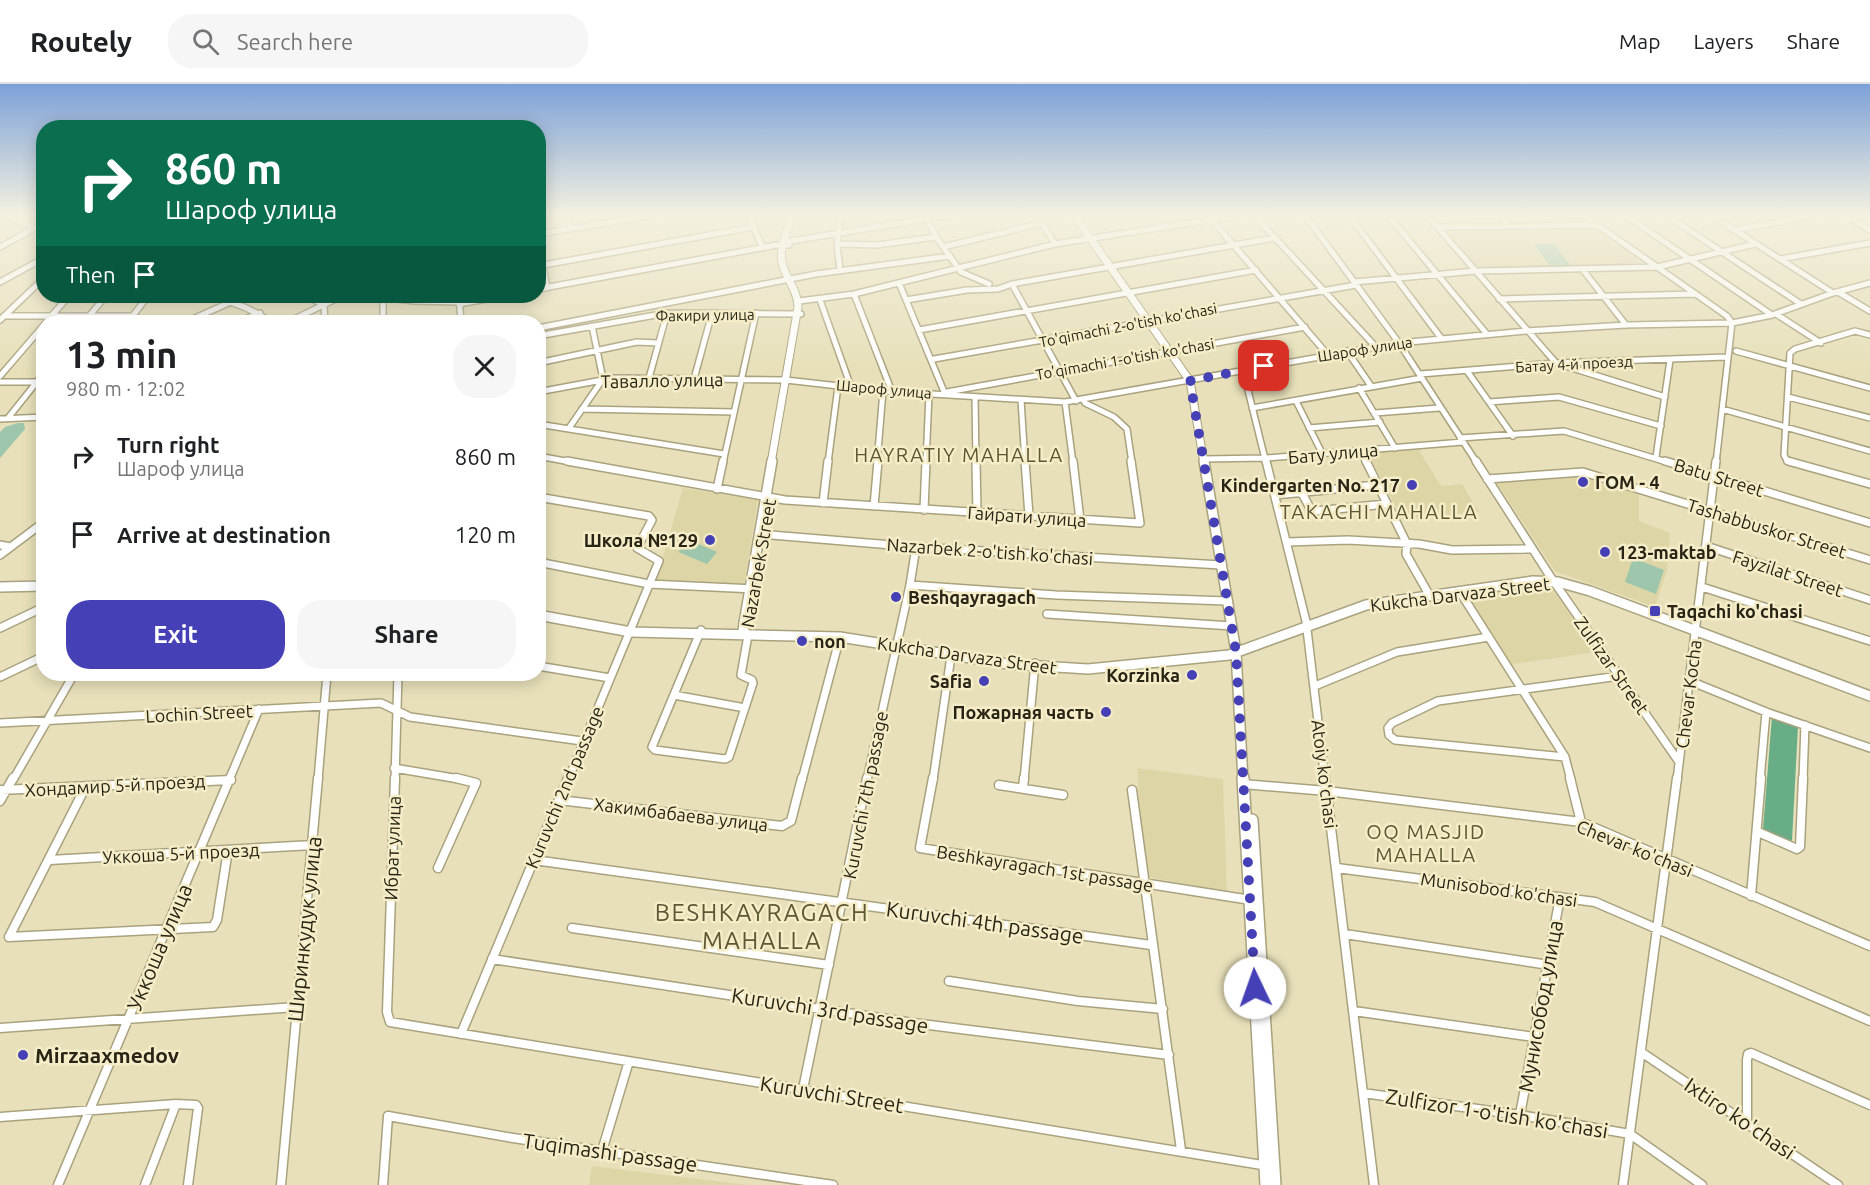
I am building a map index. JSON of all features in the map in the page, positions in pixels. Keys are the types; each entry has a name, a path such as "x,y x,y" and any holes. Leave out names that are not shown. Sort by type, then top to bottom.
{"main road":[{"path":"785,266 801,301"},
{"path":"1111,267 1190,381 1237,650 1269,1166 1273,1184"},
{"name":"Nazarbek Street","path":"747,632 752,589 801,301"},
{"name":"Kukcha Darvaza Street","path":"1306,624 1348,604 1530,576 1551,579 1590,591 1870,692"},
{"name":"Kukcha Darvaza Street","path":"546,616 631,629 700,632 841,632 951,656 1079,669 1237,650 1306,624 1366,605 1551,579"},
{"path":"0,582 36,584"},
{"path":"0,587 36,585"},
{"name":"Kukcha Darvaza Street","path":"546,612 631,629"},
{"name":"Kukcha Darvaza Street","path":"1696,629 1870,696"},
{"name":"Kukcha Darvaza Street","path":"747,632 840,637 895,643 1035,664"}],"street":[{"path":"0,282 29,266"},
{"path":"546,284 547,288 664,266"},
{"path":"546,326 868,266"},
{"path":"906,300 967,290 998,289 1012,284 1115,266"},
{"path":"1253,266 1328,355"},
{"path":"1300,266 1375,346"},
{"name":"Zulfizar Street","path":"1343,266 1399,343 1551,579 1679,762"},
{"path":"1387,266 1441,338"},
{"path":"1431,266 1486,333"},
{"path":"1472,266 1556,363 1665,397"},
{"path":"1700,266 1821,342"},
{"path":"1745,266 1801,304"},
{"path":"1792,266 1870,311"},
{"path":"801,301 854,294 956,267 966,276 989,284"},
{"path":"1658,267 1727,316 1732,323 1696,629"},
{"name":"To'qimachi 2-o'tish ko'chasi","path":"934,359 1044,341 1355,283 1476,271 1658,267"},
{"path":"919,330 1256,270"},
{"path":"1583,270 1626,325"},
{"path":"898,283 934,359 946,393"},
{"name":"Шароф улица","path":"788,380 883,392 946,393 975,397 1065,402 1375,346 1441,338 1486,333 1626,325 1732,323 1774,314 1835,292 1870,283"},
{"path":"1012,284 1059,370 1080,400"},
{"path":"2,318 36,286"},
{"path":"854,294 892,392"},
{"path":"1499,299 1696,294"},
{"path":"820,300 850,387"},
{"path":"53,315 63,303"},
{"path":"89,315 100,303"},
{"path":"202,315 230,303"},
{"path":"239,303 260,313"},
{"path":"320,303 324,305"},
{"path":"303,315 328,303"},
{"path":"324,305 325,315"},
{"path":"255,315 260,313"},
{"path":"649,378 667,313"},
{"name":"Факири улица","path":"546,335 667,313 799,314"},
{"path":"694,379 712,313"},
{"path":"717,489 756,313"},
{"path":"2,318 36,317"},
{"path":"569,428 603,379 592,326"},
{"name":"To'qimachi 1-o'tish ko'chasi","path":"946,393 1059,370 1305,327"},
{"path":"1870,335 1855,331 1792,351 1789,366 1784,455 1787,461 1870,484"},
{"path":"0,376 36,334"},
{"path":"546,361 638,342 658,343"},
{"path":"1347,351 1371,386"},
{"path":"1736,351 1870,388"},
{"name":"Батау 4-й проезд","path":"1252,408 1421,376 1467,371 1556,363 1727,357"},
{"path":"1656,457 1670,360"},
{"name":"Atoiy koʻchasi","path":"1243,370 1306,624 1374,1185"},
{"path":"1467,371 1513,436"},
{"name":"Тавалло улица","path":"546,390 603,379 788,380"},
{"path":"0,382 36,382"},
{"path":"8,418 36,386"},
{"path":"823,502 838,386"},
{"path":"1359,388 1395,448"},
{"path":"874,506 883,392"},
{"path":"924,510 929,394"},
{"path":"975,397 977,513"},
{"path":"1489,402 1559,397 1661,426"},
{"path":"1788,397 1870,418"},
{"path":"1021,400 1029,516"},
{"name":"Гайрати улица","path":"546,457 767,498 1138,524 1142,519 1128,429 1114,417 1080,400"},
{"path":"1296,401 1323,454"},
{"path":"1065,402 1080,520"},
{"path":"1375,413 1439,408"},
{"path":"582,409 734,412"},
{"path":"1722,409 1870,451"},
{"path":"0,418 36,417"},
{"path":"1309,428 1380,422"},
{"path":"546,425 724,454"},
{"name":"Batu Street","path":"1461,440 1564,431 1870,523"},
{"name":"Бату улица","path":"1203,459 1323,454 1461,440"},
{"path":"1360,450 1407,544 1406,554 1427,591"},
{"name":"Tashabbuskor Street","path":"1487,479 1579,471 1870,560"},
{"path":"1275,495 1376,485"},
{"path":"1298,492 1304,495 1311,510 1316,511 1386,504"},
{"name":"Kuruvchi 2nd passage","path":"461,1034 659,561 639,550 637,545 652,519 649,516 546,498"},
{"path":"0,555 36,528"},
{"name":"Nazarbek 2-o'tish ko'chasi","path":"761,534 916,547 1221,565"},
{"path":"1287,542 1348,540 1452,550 1532,549"},
{"path":"0,544 10,547"},
{"name":"Fayzilat Street","path":"1706,546 1870,600"},
{"name":"Kuruvchi 7th passage","path":"803,1089 895,643 910,585 916,547"},
{"path":"546,564 649,584 752,589"},
{"path":"910,585 1056,595 1227,601"},
{"path":"1702,587 1870,641"},
{"path":"1460,592 1565,757 1581,822"},
{"path":"0,628 36,611"},
{"path":"1047,614 1232,626"},
{"name":"Chevar Kocha","path":"1679,762 1696,629"},
{"path":"700,632 652,747 655,750 727,759 753,681 741,675 747,632"},
{"name":"Хакимбабаева улица","path":"559,800 788,825 791,821 840,637"},
{"path":"1315,686 1397,652 1489,637"},
{"name":"Beshkayragach 1st passage","path":"951,656 929,808 920,848 1253,900"},
{"path":"0,680 36,660"},
{"path":"1023,788 1035,664"},
{"path":"546,667 610,678"},
{"path":"1565,757 1395,740 1388,731 1392,723 1438,701 1619,676"},
{"path":"0,801 3,790 70,681"},
{"name":"Ширинкудук улица","path":"280,1185 327,681"},
{"name":"Ибрат улица","path":"390,1022 387,1012 398,681"},
{"path":"1690,681 1766,712 1870,748"},
{"path":"674,695 745,708"},
{"name":"Lochin Street","path":"0,723 381,703 410,717 582,741"},
{"name":"Уккоша улица","path":"58,1185 231,780 259,709"},
{"path":"1751,896 1766,712"},
{"path":"1758,832 1797,849 1800,847 1804,726"},
{"path":"1623,1185 1664,859 1679,762"},
{"path":"394,768 476,783 438,868"},
{"name":"Хондамир 5-й проезд","path":"3,790 231,780"},
{"name":"Chevar ko'chasi","path":"1246,784 1327,791 1581,822 1870,946"},
{"path":"999,785 1063,795"},
{"path":"86,786 9,937 208,928 216,924 228,850"},
{"path":"1132,790 1151,945 1163,1009 1181,1150"},
{"name":"Уккоша 5-й проезд","path":"50,860 200,850 313,846"},
{"name":"Kuruvchi 4th passage","path":"534,860 1151,945"},
{"name":"Munisobod ko'chasi","path":"1337,868 1600,904 1870,1021"},
{"name":"Мунисобод улица","path":"1520,1115 1560,897"},
{"path":"572,928 829,965"},
{"path":"1345,934 1549,965"},
{"name":"Kuruvchi 3rd passage","path":"492,959 913,1023 1169,1055"},
{"path":"949,981 1078,1001 1163,1009"},
{"path":"0,1028 128,1021 296,1007"},
{"path":"1354,1011 1534,1037"},
{"name":"Kuruvchi Street","path":"390,1022 400,1026 803,1089 1269,1166"},
{"name":"Ixtiro ko'chasi","path":"1641,1052 1838,1185"},
{"path":"1747,1122 1748,1054 1751,1053 1870,1105"},
{"path":"602,1151 629,1061"},
{"name":"Zulfizor 1-o'tish ko'chasi","path":"1363,1093 1520,1115 1630,1134"},
{"path":"145,1185 176,1104"},
{"path":"0,1117 192,1104 198,1108 188,1185"},
{"name":"Tuqimashi passage","path":"383,1185 388,1116 833,1185"},
{"path":"1630,1134 1702,1185"}],"shaded area":[{"path":"1474,266 1578,266 1477,270"},
{"name":"Kindergarten No. 217","path":"1418,449 1441,486 1462,484 1479,512 1402,519 1368,453"},
{"name":"123-maktab","path":"1576,475 1639,494 1639,521 1670,533 1667,570 1655,607 1555,571 1495,480"},
{"name":"Школа №129","path":"683,488 758,500 744,584 656,581"},
{"path":"1532,586 1552,588 1596,652 1508,665 1467,596"},
{"path":"1137,768 1223,779 1227,893 1144,876"},
{"path":"592,1166 748,1185 589,1185"}],"green space":[{"path":"24,423 25,429 0,458 0,432 5,427"},
{"path":"689,540 717,552 707,564 678,552"},
{"path":"1633,558 1664,570 1656,594 1625,582"},
{"path":"1772,716 1798,726 1792,841 1763,829"}],"place":[{"name":"ГОМ - 4","path":"1583,482"},
{"name":"Kindergarten No. 217","path":"1412,485"},
{"name":"Школа №129","path":"710,540"},
{"name":"123-maktab","path":"1605,552"},
{"name":"Beshqayragach","path":"896,597"},
{"name":"Taqachi ko'chasi","path":"1655,611"},
{"name":"non","path":"802,641"},
{"name":"Korzinka","path":"1192,675"},
{"name":"Safia","path":"984,681"},
{"name":"Пожарная часть","path":"1106,712"},
{"name":"Mirzaaxmedov","path":"23,1055"}],"district":[{"name":"HAYRATIY MAHALLA","path":"959,454"},
{"name":"TAKACHI MAHALLA","path":"1379,511"},
{"name":"ОQ MASJID MAHALLA","path":"1426,842"},
{"name":"BESHKAYRAGACH MAHALLA","path":"762,926"}],"route":[{"path":"1255,988 1236,652 1190,381 1264,366"}]}
